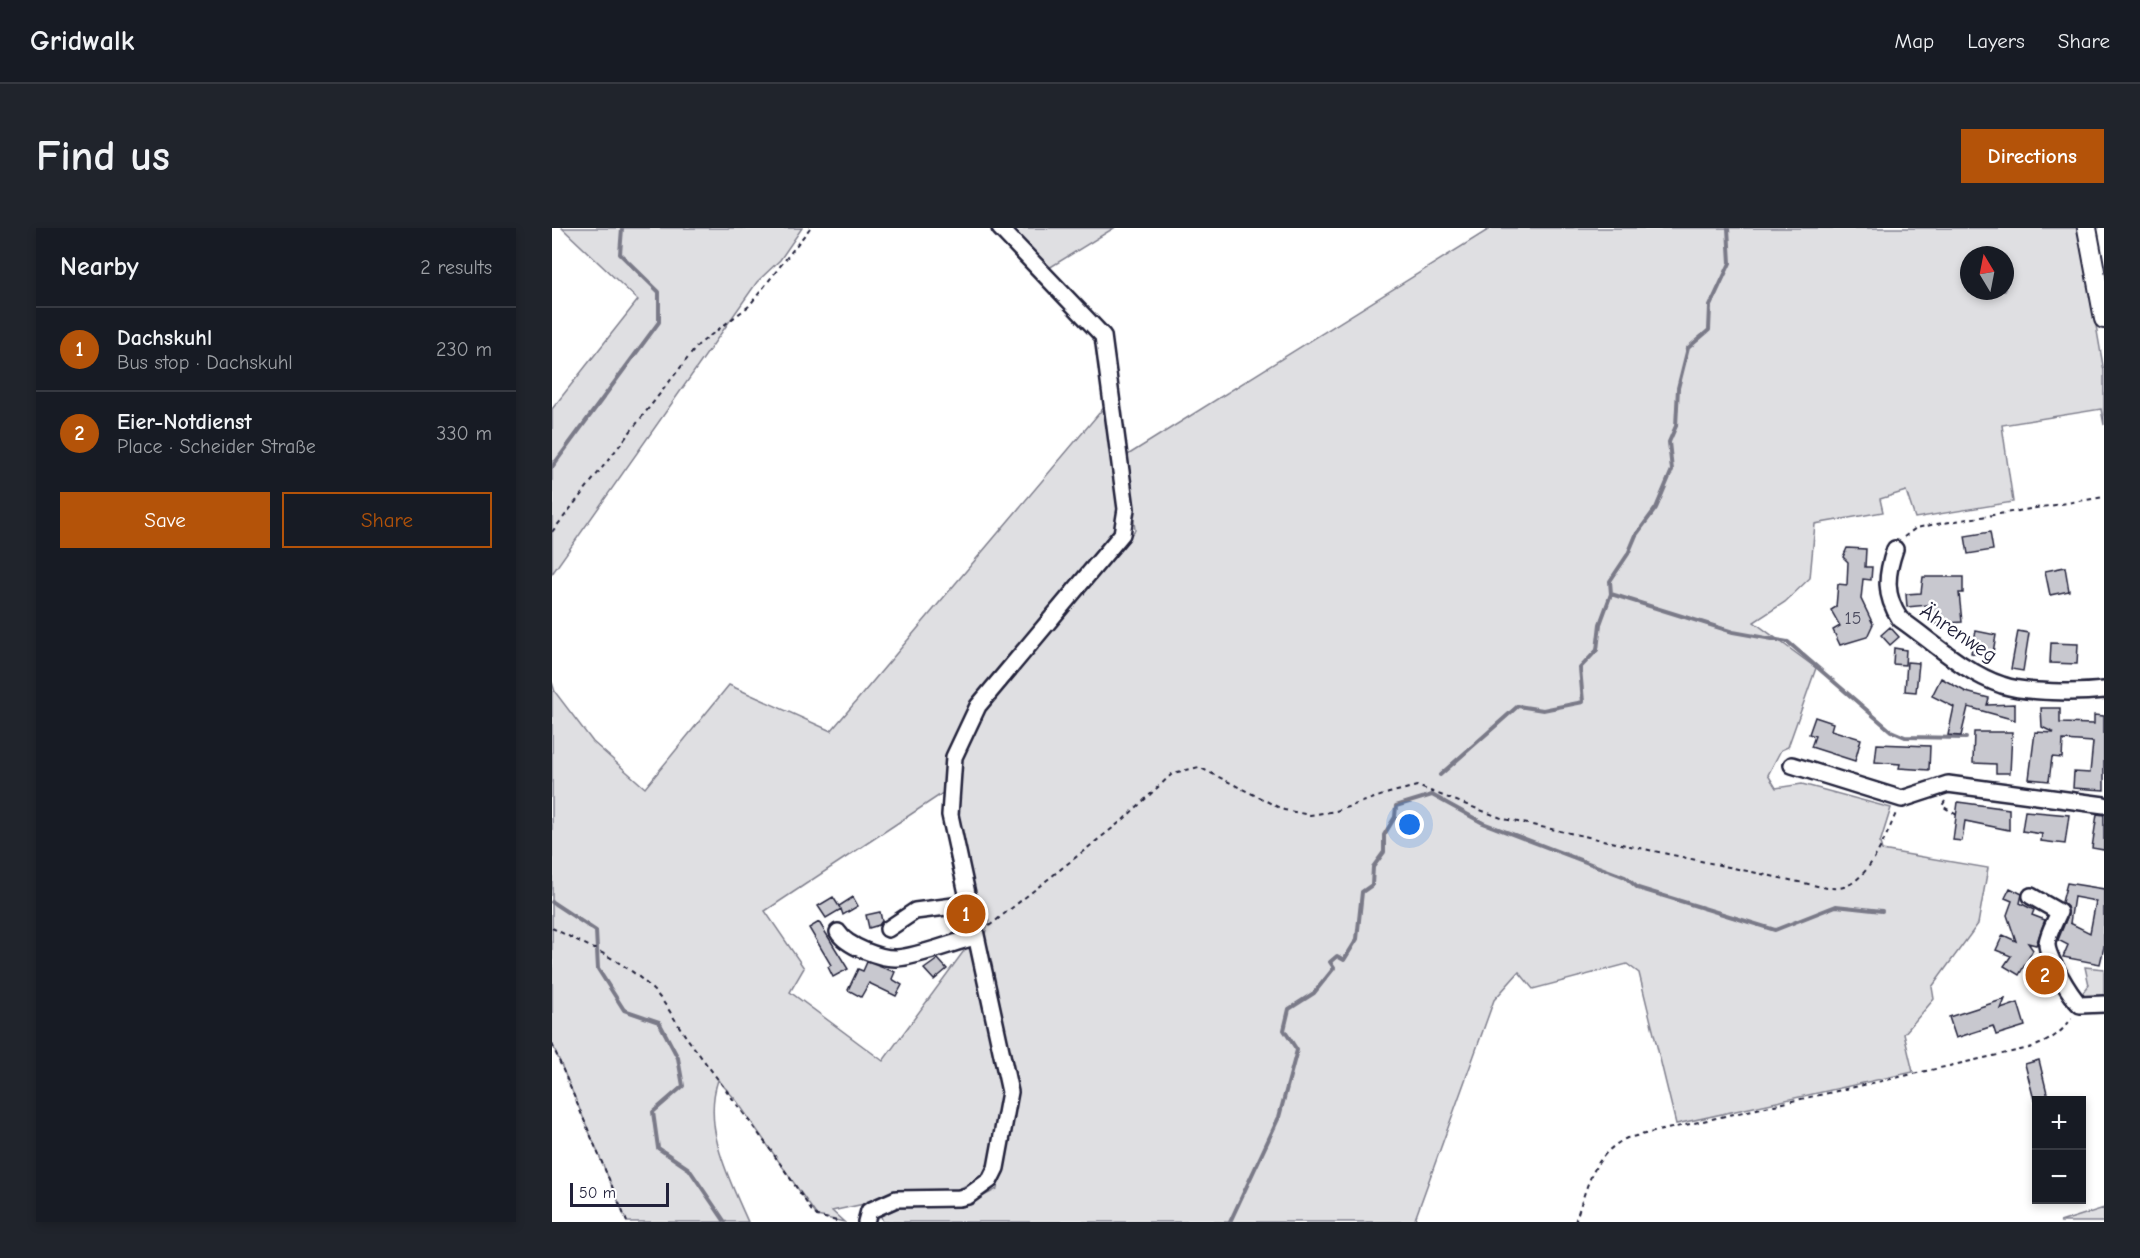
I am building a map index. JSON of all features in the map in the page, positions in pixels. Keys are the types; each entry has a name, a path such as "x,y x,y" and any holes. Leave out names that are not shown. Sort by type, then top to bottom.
{"main road":[{"path":"2091,229 2104,319"}],"street":[{"path":"866,1222 869,1211 896,1199 968,1196 990,1180 996,1168 1010,1092 950,815 954,757 978,706 1122,534 1125,523 1126,509 1102,336 1000,228"},
{"name":"Ährenweg","path":"1895,549 1886,573 1892,606 1900,619 1977,674 2003,686 2077,693 2104,690"},
{"path":"1792,765 1902,799 1938,786 1967,786 2104,805"},
{"path":"2031,896 2059,912 2047,944 2049,953 2073,998 2080,1005 2104,1004"},
{"path":"888,929 915,911 969,904"},
{"path":"838,932 844,941 857,948 896,958 975,937"}],"path":[{"path":"552,532 698,345 749,306 810,228"},
{"path":"1895,549 1916,528 2104,497"},
{"path":"975,937 1124,819 1173,773 1199,767 1284,810 1310,815 1336,811 1417,786 1504,819 1827,888 1844,888 1856,881 1881,847 1902,799"},
{"path":"1957,815 1941,804 1967,786"},
{"path":"552,928 597,951 636,975 654,991 692,1046 736,1100 811,1210 818,1216 840,1222"},
{"path":"1575,1222 1602,1156 1611,1146 1627,1138 2030,1048 2048,1042 2058,1035 2080,1005"},
{"path":"552,1044 627,1222"}],"shaded area":[{"path":"562,228 802,228 780,260 757,282 552,574 552,409 638,300"},
{"path":"1011,228 1114,228 1049,268"},
{"path":"1491,228 2079,228 2104,371 2104,425 2101,409 2002,425 2013,502 1915,518 1906,491 1880,499 1883,512 1815,524 1810,578 1785,602 1754,622 1816,668 1788,747 1781,750 1768,775 1776,788 1802,784 1891,808 1880,843 1882,850 1988,868 1978,924 1932,987 1934,999 1904,1034 1913,1072 1676,1124 1639,973 1627,964 1533,989 1519,972 1494,1000 1414,1222 883,1222 880,1214 897,1207 963,1207 997,1189 1017,1094 983,939 989,921 978,918 956,814 960,761 983,709 1135,530 1126,456"},
{"path":"1106,405 1119,513 1112,535 970,703 947,755 943,793 765,911 804,968 790,992 883,1061 969,944 1002,1094 991,1156 982,1177 957,1190 894,1191 864,1204 832,1211 844,1222 817,1216 736,1100 718,1080 713,1116 715,1134 726,1171 748,1222 627,1222 552,1043 552,682 555,692 593,742 645,788 729,685 831,731"},
{"path":"2085,967 2104,969 2104,997 2100,999 2080,996 2089,985"},
{"path":"2104,1208 2104,1222 2060,1222"}],"building":[{"path":"1990,532 1993,550 1968,554 1965,536"},
{"path":"1847,548 1866,549 1865,567 1872,567 1871,580 1863,579 1861,599 1873,624 1867,637 1840,645 1833,630 1840,626 1831,610 1836,607 1838,584 1847,585 1848,562 1843,557"},
{"path":"2065,567 2069,591 2050,595 2045,571"},
{"path":"1923,577 1963,577 1963,593 1959,593 1962,622 1934,624 1934,620 1930,621 1928,605 1907,607 1906,594 1921,593"},
{"path":"1890,627 1899,637 1890,645 1881,635"},
{"path":"1976,631 1996,635 1992,658 1971,653"},
{"path":"2018,631 2029,633 2023,671 2011,669"},
{"path":"2051,643 2078,644 2077,664 2050,663"},
{"path":"1894,648 1906,650 1905,665 1893,664"},
{"path":"1907,662 1919,663 1916,692 1905,691"},
{"path":"1941,678 1966,692 1989,698 1987,705 2015,704 2015,720 1968,707 1961,736 1948,735 1954,707 1932,696"},
{"path":"2041,708 2060,708 2060,723 2094,724 2094,715 2104,716 2104,790 2073,788 2074,772 2090,773 2093,742 2063,740 2062,758 2052,757 2049,781 2029,779 2035,732 2054,733 2042,727"},
{"path":"1815,717 1833,723 1831,730 1861,739 1855,761 1811,747 1815,736 1809,734"},
{"path":"1974,732 2012,732 2010,773 1996,773 1996,764 1973,763"},
{"path":"1877,744 1930,746 1929,770 1899,768 1900,764 1875,762"},
{"path":"1958,802 2009,809 2009,830 1965,821 1962,841 1953,840"},
{"path":"2025,811 2069,815 2065,844 2041,841 2042,834 2022,831"},
{"path":"2097,814 2104,815 2104,850 2092,848"},
{"path":"2067,883 2104,889 2104,947 2100,964 2063,957 2068,945 2058,940 2068,915 2067,907 2062,902","holes":["2074,897 2096,901 2090,933 2070,923"]},
{"path":"2010,888 2022,894 2020,903 2034,910 2032,915 2045,920 2036,945 2028,943 2033,950 2019,975 2004,966 2011,956 1996,950 2003,935 2016,941 2007,915 2012,901 2005,898"},
{"path":"833,897 840,908 839,906 853,897 858,906 843,915 841,909 826,918 818,906"},
{"path":"880,912 882,921 879,925 869,928 866,915"},
{"path":"819,922 848,969 833,977 828,967 831,965 809,928"},
{"path":"938,959 947,969 934,980 924,969"},
{"path":"867,962 895,972 892,979 902,985 896,996 869,983 861,997 848,990 858,969 863,971"},
{"path":"2005,999 2001,1009 2018,1003 2025,1026 1996,1035 1993,1026 1956,1038 1949,1017"},
{"path":"2039,1060 2048,1096 2033,1096 2025,1064"}],"waterway":[{"path":"552,467 659,322 659,292 620,254 622,228"},
{"path":"1440,775 1518,706 1543,710 1583,702 1580,668 1597,650 1600,624 1611,594 1610,581 1628,554 1636,535 1656,508 1672,470 1669,442 1676,426 1678,388 1688,348 1709,330 1710,306 1730,263 1728,228"},
{"path":"1611,594 1733,632 1788,642 1891,731 1905,737 1966,738"},
{"path":"1396,806 1432,795 1483,823 1625,877 1638,888 1775,930 1836,906 1882,911"},
{"path":"1230,1222 1279,1117 1297,1050 1284,1030 1289,1009 1314,993 1334,968 1330,962 1337,956 1344,960 1357,939 1362,892 1372,885 1373,867 1384,852 1384,835 1395,817 1396,806"},
{"path":"552,902 596,931 598,969 624,1010 659,1022 678,1058 683,1086 653,1112 658,1148 689,1169 725,1222"}],"place":[{"name":"Dachskuhl","path":"966,914"},
{"name":"Eier-Notdienst","path":"2045,975"}]}
